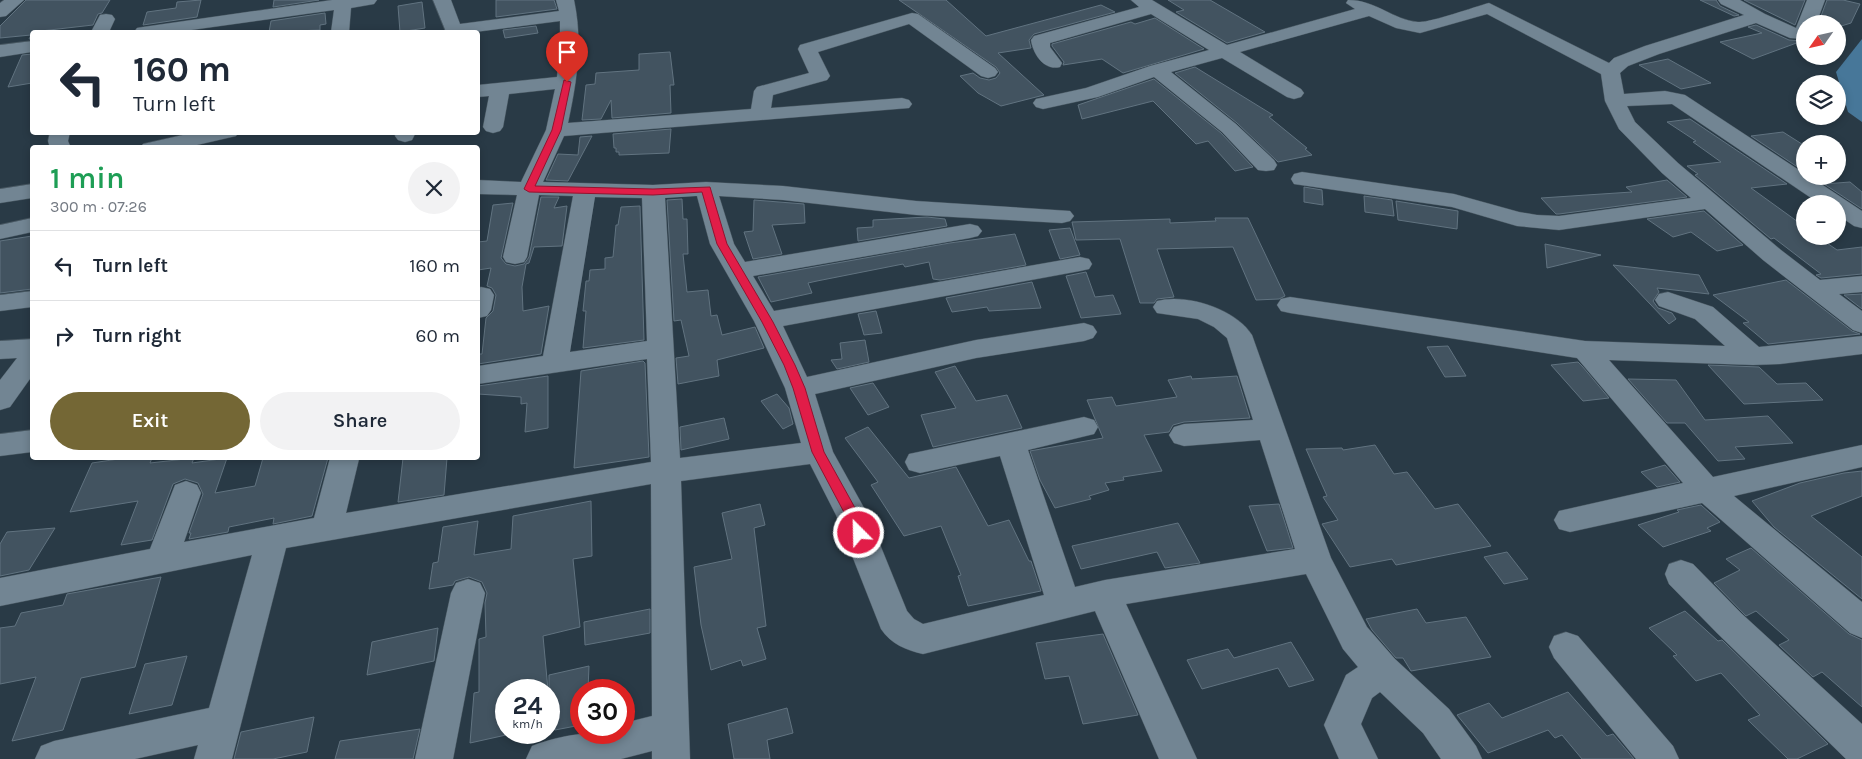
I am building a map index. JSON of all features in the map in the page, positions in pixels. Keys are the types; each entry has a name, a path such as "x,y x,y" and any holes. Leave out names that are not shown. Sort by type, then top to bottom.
{"street":[{"path":"0,12 15,0"},
{"path":"153,30 262,8 368,0"},
{"path":"442,0 453,30 567,7 567,82 556,130 529,189 515,257"},
{"path":"1346,0 1412,27 1427,27 1468,15 1491,4 1610,71"},
{"path":"1727,0 1751,11 1757,17 1796,34"},
{"path":"1810,15 1816,0"},
{"path":"340,30 343,3"},
{"path":"1052,63 1041,48 1040,40 1147,4 1227,50 1294,93"},
{"path":"1444,4 1468,15"},
{"path":"1043,103 1091,93 1157,70 1370,10"},
{"path":"1610,71 1621,62 1652,50 1757,17"},
{"path":"760,115 764,91 820,76 807,49 912,18 988,72"},
{"path":"0,51 30,47"},
{"path":"1157,70 1229,128 1266,165"},
{"path":"1610,71 1615,101 1626,125 1670,168 1772,255 1862,324"},
{"path":"480,91 567,82"},
{"path":"494,127 500,88"},
{"path":"1615,101 1674,97 1823,195"},
{"path":"556,130 902,104"},
{"path":"165,145 214,135"},
{"path":"1302,179 1454,201 1517,219 1537,222 1559,223 1710,202"},
{"path":"480,187 653,192 706,189 783,193 916,208 1062,216"},
{"path":"706,189 722,244 767,322 799,388 818,452 852,515 893,619 900,629 911,636 923,639 1105,594 1315,559"},
{"path":"0,196 30,190"},
{"path":"555,364 585,190"},
{"path":"545,759 670,744 666,471 653,192"},
{"path":"1846,210 1862,221"},
{"path":"0,232 30,225"},
{"path":"738,271 970,231"},
{"path":"767,322 1080,264"},
{"path":"1814,288 1862,284"},
{"path":"0,303 30,300"},
{"path":"1668,300 1704,313 1753,356"},
{"path":"1290,305 1586,350 1753,356 1780,355 1862,345"},
{"path":"1166,307 1199,310 1219,316 1240,335 1315,559 1355,638 1382,670 1436,721 1463,759"},
{"path":"799,388 976,349 1084,332"},
{"path":"0,350 30,348"},
{"path":"480,375 660,348"},
{"path":"1586,350 1707,490 1862,622"},
{"path":"0,400 30,360"},
{"path":"920,462 1084,427"},
{"path":"1184,435 1272,429"},
{"path":"0,446 30,441"},
{"path":"1011,443 1064,604"},
{"path":"0,592 327,528 666,471 818,452"},
{"path":"1570,520 1862,456"},
{"path":"327,528 344,460"},
{"path":"162,559 186,493"},
{"path":"213,759 273,538"},
{"path":"1681,574 1729,623 1862,748"},
{"path":"434,759 468,593"},
{"path":"1105,594 1178,759"},
{"path":"1566,647 1660,759"},
{"path":"1359,759 1342,726 1359,687 1382,670"},
{"path":"54,759 224,722"}],"water":[{"path":"1862,39 1862,122 1848,112 1846,105 1846,75 1837,75 1836,72 1842,65 1846,65 1846,59"}],"building":[{"path":"26,0 110,0 102,13 98,14 93,25 49,30 30,30 30,35 0,38 0,26"},
{"path":"201,0 197,17 143,25 147,12 176,8 177,2"},
{"path":"274,0 319,0 273,7"},
{"path":"496,0 554,0 557,9 496,17"},
{"path":"899,0 946,0 986,36 1101,5 1115,12 1034,34 1029,40 1031,48 998,53 1044,95 1001,106 978,93 960,76 973,73 980,78 989,80 996,78 1000,73 996,67"},
{"path":"1168,0 1210,0 1265,32 1227,43 1176,12 1184,10"},
{"path":"1700,0 1716,0 1720,6 1739,15 1734,16"},
{"path":"1744,0 1805,0 1799,15 1796,15 1795,25"},
{"path":"1827,0 1843,0 1860,4 1851,23 1846,25 1846,15 1821,15"},
{"path":"422,2 425,28 400,30 398,6"},
{"path":"325,13 326,24 320,25 320,30 269,30 271,21"},
{"path":"1155,18 1204,49 1123,73 1102,59 1063,65 1064,62 1052,46 1052,44 1131,22 1135,24"},
{"path":"1756,25 1789,40 1796,41 1796,43 1753,59 1720,42 1762,33 1748,27"},
{"path":"536,26 538,33 505,38 503,30"},
{"path":"670,52 674,85 670,85 671,113 612,118 611,100 601,119 582,120 586,85 595,84 596,73 639,70 639,54"},
{"path":"30,54 30,83 8,87 22,55"},
{"path":"1668,59 1711,83 1681,89 1639,65"},
{"path":"1195,67 1273,115 1269,117 1307,148 1305,149 1312,155 1278,162 1237,123 1175,73"},
{"path":"1154,79 1221,133 1253,167 1235,171 1208,141 1196,144 1153,101 1082,119 1078,105"},
{"path":"1690,119 1787,184 1751,188 1796,220 1796,245 1830,245 1837,250 1862,247 1862,274 1821,278 1816,275 1821,274 1774,238 1771,239 1695,175 1698,174 1687,166 1721,162 1693,142 1696,141 1667,122"},
{"path":"671,129 669,153 619,155 619,152 616,152 616,148 614,148 613,134"},
{"path":"1783,132 1796,140 1796,166 1751,136"},
{"path":"592,136 568,181 546,180 558,154 578,155 580,137"},
{"path":"1667,180 1687,197 1559,214 1556,214 1541,198 1632,192 1626,187"},
{"path":"1846,182 1850,182 1862,192 1862,209 1846,198 1846,195 1841,195 1826,185 1846,185"},
{"path":"1304,187 1322,190 1323,205 1304,202"},
{"path":"1364,196 1392,200 1394,216 1365,212"},
{"path":"541,197 559,197 554,208 567,206 562,246 534,247 529,263 526,264 522,287 523,311 549,306 541,354 480,364 486,318 493,311 496,295 492,288 487,286 491,268 480,270 480,242 487,241 493,205 513,203 501,258 506,264 515,266 524,264 529,257"},
{"path":"682,199 683,219 687,219 688,254 683,254 687,292 708,290 711,316 717,315 722,335 755,327 764,348 717,360 719,376 678,384 676,358 689,356 681,320 674,321 667,200"},
{"path":"754,200 804,204 805,223 772,225 782,254 753,259 744,232 753,231"},
{"path":"1396,201 1458,211 1457,229 1398,220"},
{"path":"640,206 644,340 583,348 586,311 583,311 586,281 589,281 590,270 605,269 605,258 613,257 616,225 618,225 621,207"},
{"path":"1704,211 1743,245 1717,251 1691,232 1673,237 1647,219"},
{"path":"927,217 945,219 947,226 858,241 857,228 873,227 873,220"},
{"path":"1215,218 1248,218 1285,296 1279,299 1256,300 1233,247 1157,249 1174,297 1157,299 1154,303 1140,303 1120,239 1076,240 1072,222 1170,219 1170,223 1216,221"},
{"path":"1070,228 1080,255 1060,259 1049,230"},
{"path":"1015,234 1026,265 940,280 933,279 929,262 905,267 903,264 808,283 812,293 771,302 758,277 950,243"},
{"path":"30,236 30,289 0,293 0,241"},
{"path":"1545,244 1601,255 1547,268"},
{"path":"1613,265 1699,275 1709,294 1657,288 1659,292 1653,301 1658,308 1672,313 1676,319 1669,324"},
{"path":"1086,272 1095,297 1113,295 1121,314 1081,318 1066,276"},
{"path":"1786,280 1852,331 1860,334 1768,344 1743,323 1749,322 1713,295"},
{"path":"1032,282 1041,308 989,311 987,307 952,312 946,298"},
{"path":"1862,294 1862,309 1844,295"},
{"path":"876,311 882,333 864,335 858,314"},
{"path":"865,340 869,362 837,369 831,360 842,359 840,343"},
{"path":"1448,346 1466,376 1445,377 1427,347"},
{"path":"643,361 645,363 649,457 574,468 581,371"},
{"path":"1578,362 1609,398 1583,401 1551,365"},
{"path":"1708,365 1759,367 1777,384 1806,383 1823,400 1744,404"},
{"path":"955,366 976,401 1007,395 1022,428 933,447 921,415 956,408 935,372"},
{"path":"548,376 548,428 525,432 527,403 521,404 521,397 480,394 480,386"},
{"path":"1191,376 1192,379 1237,376 1250,418 1184,422 1173,425 1169,432 1144,435 1162,471 1123,477 1124,480 1105,483 1109,490 1089,496 1091,499 1055,508 1040,480 1030,451 1103,438 1087,400 1112,397 1116,406 1177,397 1168,380"},
{"path":"1628,379 1676,380 1705,420 1768,416 1793,443 1735,447 1745,459 1718,461 1685,423 1667,423"},
{"path":"873,383 889,407 868,415 850,388"},
{"path":"777,394 789,408 793,424 783,429 761,401"},
{"path":"724,418 729,439 681,450 680,427"},
{"path":"868,427 909,478 956,467 988,526 1009,520 1029,561 1031,561 1041,591 968,606 958,576 961,575 941,526 904,536 871,485 878,482 845,438"},
{"path":"1375,445 1394,474 1407,472 1435,509 1458,504 1491,546 1396,565 1392,559 1350,567 1322,524 1338,520 1323,497 1327,496 1306,449 1342,448 1343,450"},
{"path":"112,460 151,460 150,463 193,460 192,463 226,460 215,493 255,486 262,460 327,460 312,516 273,524 274,518 229,527 228,532 189,539 191,533 189,533 203,494 198,483 185,479 173,484 152,540 121,545 138,501 70,512 92,463"},
{"path":"403,460 447,460 444,495 398,502"},
{"path":"1665,465 1680,482 1657,487 1641,472"},
{"path":"1862,471 1862,496 1811,516 1862,557 1862,599 1774,527 1752,501 1800,483"},
{"path":"591,501 592,556 573,559 580,627 543,636 547,679 495,679 495,737 470,743 474,693 479,692 479,639 486,637 485,603 487,593 482,582 469,577 455,581 453,585 429,589 433,563 438,562 443,527 478,521 474,555 511,549 513,516"},
{"path":"760,504 765,525 754,528 766,626 757,628 766,659 743,666 741,660 711,670 701,625 694,567 732,559 722,513"},
{"path":"1279,504 1293,548 1267,551 1249,506"},
{"path":"1701,505 1720,522 1707,528 1711,531 1663,547 1638,525 1679,512 1677,510"},
{"path":"1178,523 1200,563 1165,568 1157,552 1081,569 1072,546"},
{"path":"55,528 29,570 0,576 0,544 7,532"},
{"path":"1751,548 1849,634 1862,640 1862,707 1822,672 1813,677 1779,645 1789,640 1756,611 1746,616 1714,583 1740,570 1726,559"},
{"path":"1507,552 1528,579 1504,584 1484,557"},
{"path":"161,577 135,667 81,678 63,730 12,741 36,677 0,684 0,628 15,626 21,613 63,605 67,594"},
{"path":"650,609 650,633 585,645 584,622"},
{"path":"1417,609 1426,623 1466,617 1491,657 1411,671 1403,658 1396,658 1372,630 1366,619"},
{"path":"1685,611 1718,641 1722,640 1828,744 1797,759 1788,759 1748,720 1760,715 1721,673 1696,681 1673,656 1677,655 1649,628"},
{"path":"438,628 434,661 367,675 372,642"},
{"path":"1103,634 1138,715 1083,724 1069,676 1045,679 1036,643"},
{"path":"1291,642 1314,680 1289,687 1278,668 1202,689 1187,660 1228,649 1234,658"},
{"path":"187,656 172,705 129,714 145,664"},
{"path":"589,666 588,679 570,679 570,727 560,729 560,679 549,679 549,675"},
{"path":"1568,692 1607,736 1613,734 1634,759 1582,759 1562,735 1555,738 1548,730 1488,753 1457,715 1489,703 1502,718"},
{"path":"787,708 793,733 767,740 770,759 734,759 728,724"},
{"path":"314,717 307,752 273,759 234,759 241,732"},
{"path":"420,729 413,759 335,759 340,741"}],"route":[{"path":"567,82 556,130 529,189 653,192 706,189 722,244 767,322 789,365 799,388 818,452 852,515 859,533"}]}
